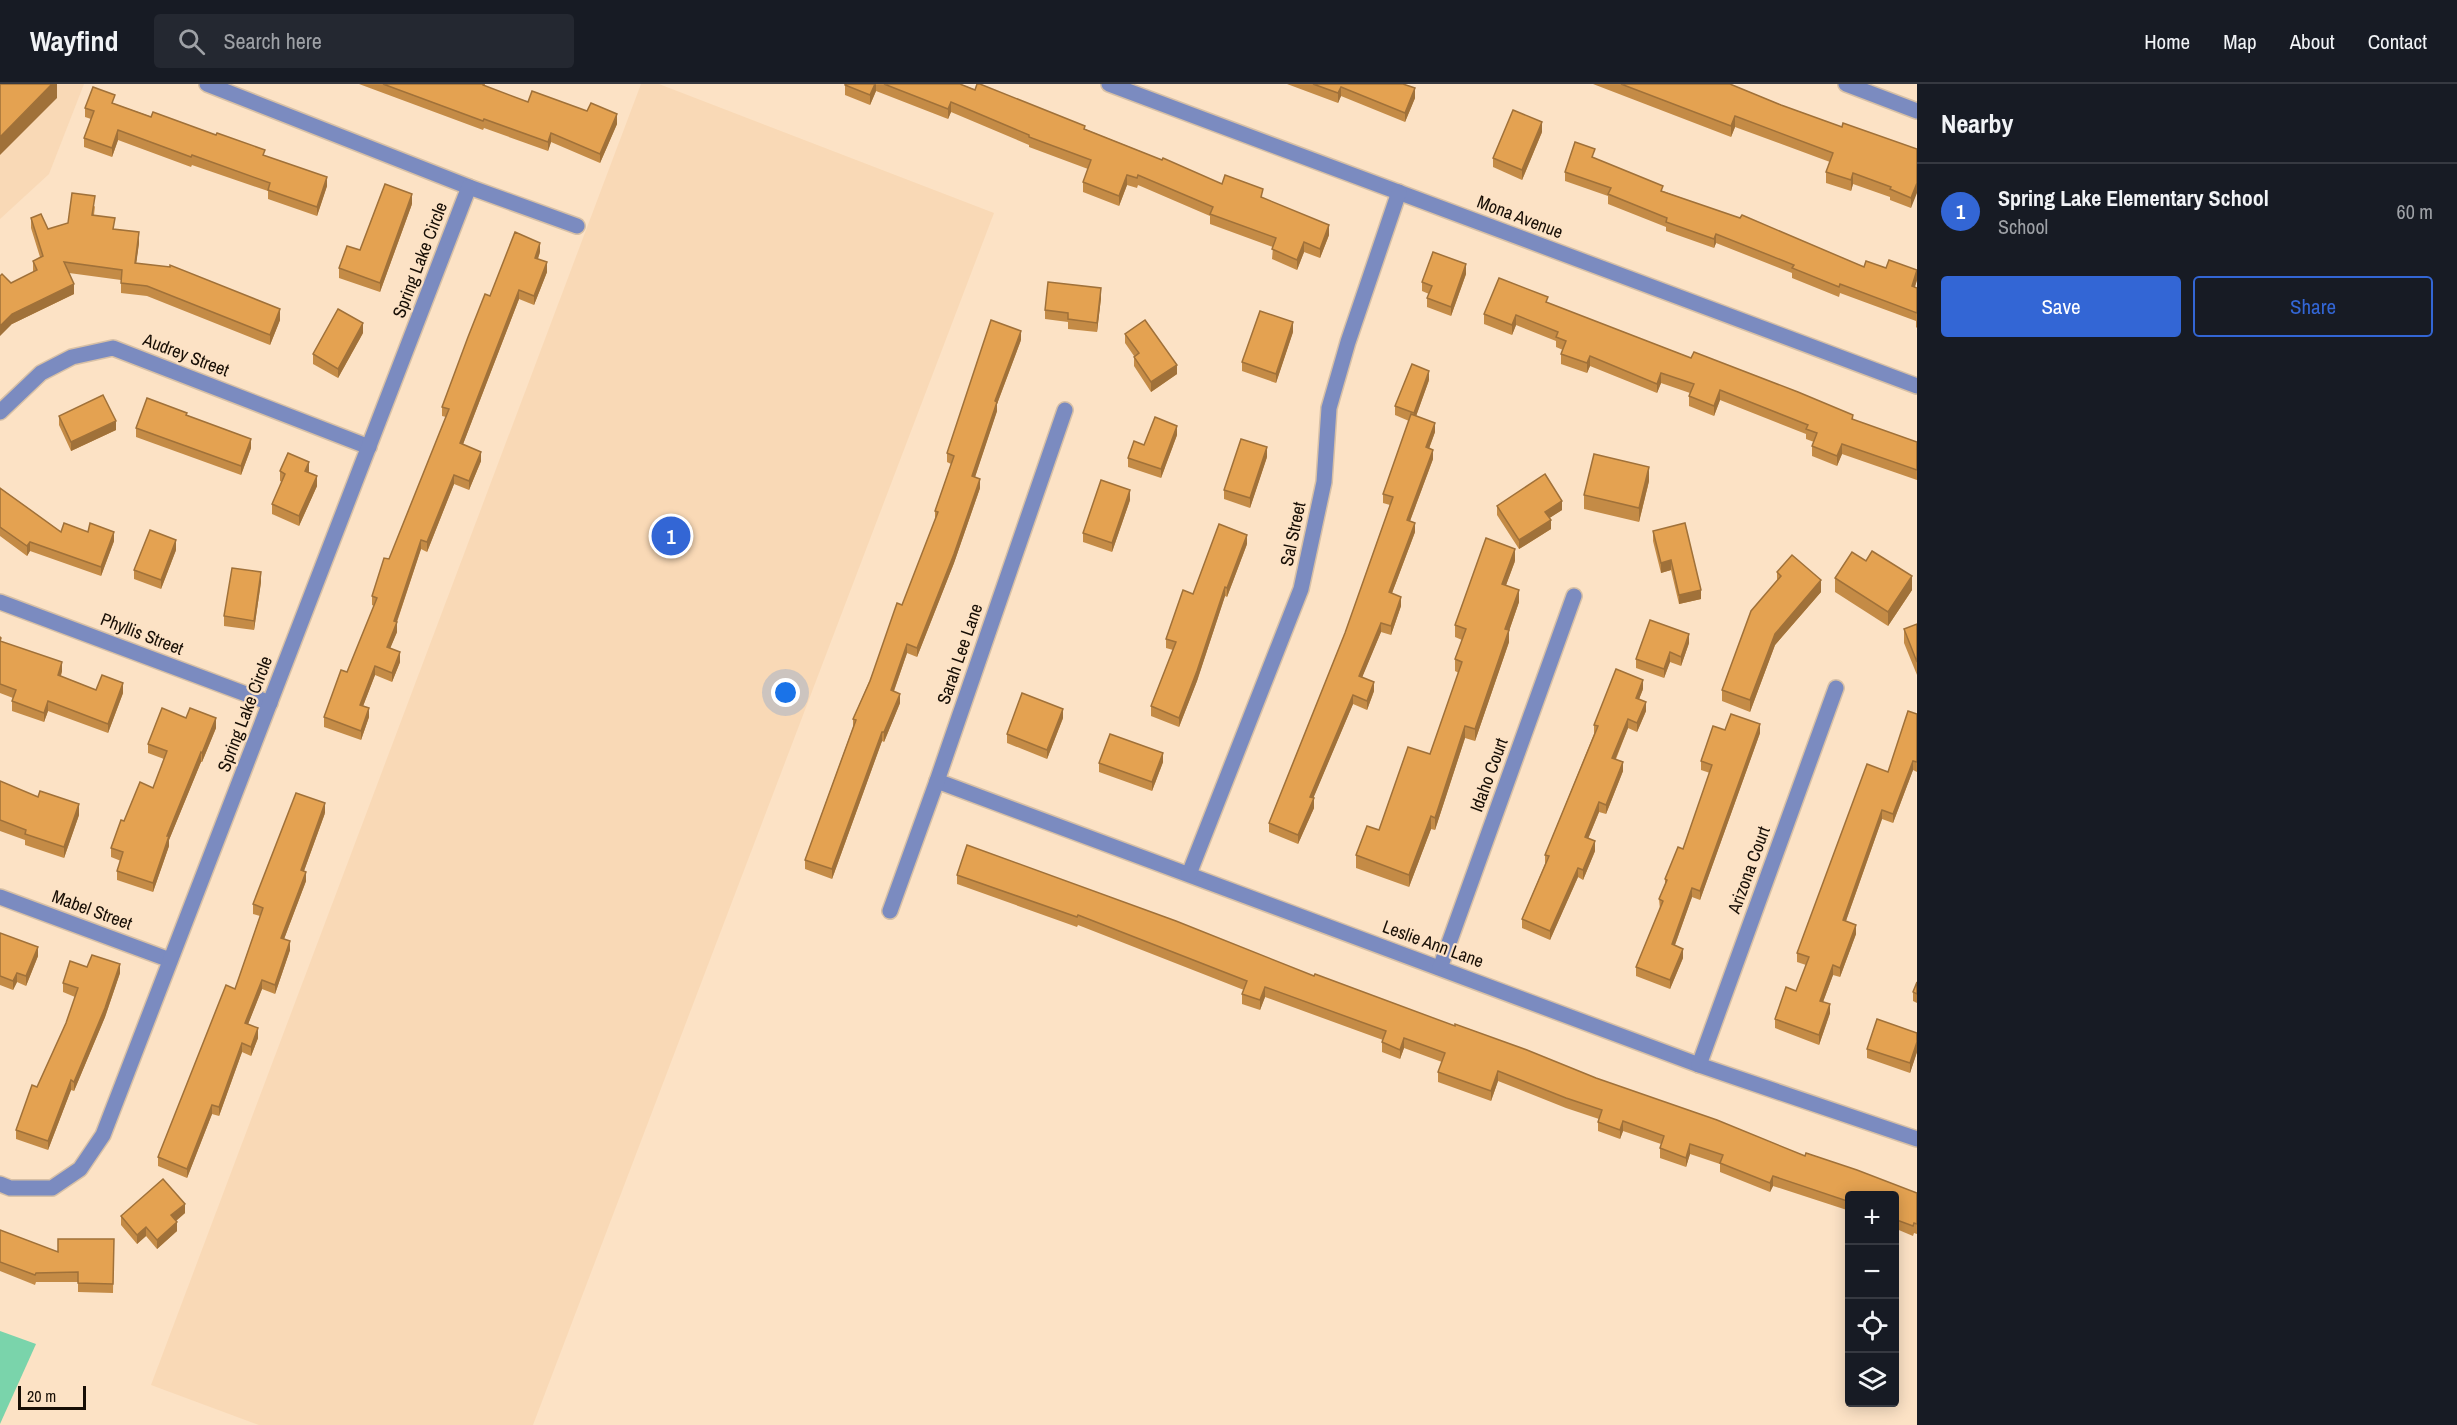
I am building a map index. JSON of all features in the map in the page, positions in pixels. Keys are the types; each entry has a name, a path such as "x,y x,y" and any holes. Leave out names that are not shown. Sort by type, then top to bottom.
{"street":[{"name":"Spring Lake Circle","path":"207,84 469,187 578,226"},
{"name":"Mona Avenue","path":"1109,84 1917,386"},
{"path":"1846,84 1917,111"},
{"name":"Spring Lake Circle","path":"0,1184 10,1188 52,1188 80,1169 103,1135 469,187"},
{"name":"Sal Street","path":"1189,874 1301,589 1324,482 1329,408 1348,342 1399,192"},
{"name":"Audrey Street","path":"0,412 41,373 72,357 113,348 369,447"},
{"name":"Sarah Lee Lane","path":"890,911 938,781 1065,410"},
{"name":"Idaho Court","path":"1440,968 1574,596"},
{"name":"Phyllis Street","path":"0,602 270,703"},
{"name":"Arizona Court","path":"1699,1065 1836,688"},
{"name":"Leslie Ann Lane","path":"938,781 1699,1065 1917,1139"},
{"name":"Mabel Street","path":"0,897 170,960"}],"shaded area":[{"path":"0,84 84,84 49,174 0,219"},
{"path":"641,84 659,84 994,213 533,1425 259,1425 151,1385"}],"green space":[{"path":"0,1331 36,1344 0,1424"}],"building":[{"path":"0,84 52,84 0,137"},
{"path":"383,84 483,84 528,102 532,91 587,111 591,103 617,114 600,154 551,133 548,142"},
{"path":"845,84 875,84 870,95"},
{"path":"884,84 960,84 975,90 977,84 980,84 1085,126 1084,129 1162,160 1163,158 1222,184 1225,175 1263,189 1261,197 1329,225 1320,249 1304,242 1297,260 1272,249 1276,238 1210,214 1213,207 1138,175 1137,178 1127,175 1119,196 1083,182 1091,160 1029,137 1029,135 951,102 948,109"},
{"path":"1313,84 1403,84 1415,88 1405,113 1341,87 1338,93"},
{"path":"1621,84 1730,84 1842,127 1843,123 1917,149 1917,183 1911,198 1890,189 1891,187 1853,173 1851,180 1826,172 1833,153 1735,116 1731,126"},
{"path":"93,87 115,95 112,103 151,117 153,112 216,135 217,133 265,150 263,155 327,177 317,207 268,190 270,183 118,130 112,148 84,138 94,111 85,108"},
{"path":"1513,110 1542,122 1522,170 1493,158"},
{"path":"1575,142 1595,149 1592,157 1663,186 1661,191 1740,218 1742,215 1864,267 1866,261 1886,268 1889,260 1917,270 1912,286 1917,288 1917,313 1840,284 1839,287 1792,268 1794,265 1716,234 1714,239 1666,222 1667,218 1608,194 1611,188 1565,172"},
{"path":"385,184 412,194 380,283 339,268 347,246 360,250"},
{"path":"72,193 95,196 92,215 115,218 113,229 139,232 135,263 170,267 170,265 280,309 270,335 147,286 121,283 122,270 64,262 74,284 12,314 0,326 0,276 2,274 11,283 37,270 33,261 43,256 31,218 41,214 48,229 68,223"},
{"path":"515,232 540,243 535,258 547,262 534,296 519,290 460,443 481,452 469,481 454,475 427,542 421,540 394,621 397,622 387,647 400,652 392,673 375,666 360,705 369,708 361,731 324,717 341,670 347,672 377,598 372,596 384,558 389,559 449,409 442,407 468,337 485,294 490,296"},
{"path":"1433,252 1466,264 1451,307 1427,298 1432,286 1422,282"},
{"path":"1499,278 1548,297 1546,302 1691,358 1694,352 1853,415 1852,419 1917,442 1917,470 1842,444 1837,456 1812,446 1817,433 1806,429 1808,425 1720,390 1714,406 1689,396 1694,384 1661,373 1657,384 1590,356 1587,363 1561,354 1566,341 1556,337 1558,332 1516,315 1512,325 1484,314"},
{"path":"1048,282 1101,288 1097,323 1068,319 1068,313 1045,310"},
{"path":"338,309 363,323 338,369 313,354"},
{"path":"1260,311 1293,322 1276,374 1242,362"},
{"path":"991,320 1021,331 995,401 997,402 972,476 980,479 954,554 917,648 907,644 891,690 900,694 884,732 882,732 832,869 805,860 856,720 853,719 870,681 897,603 902,605 938,512 935,511 954,456 947,453"},
{"path":"1145,320 1177,365 1151,382 1134,357 1139,353 1125,334"},
{"path":"1412,364 1429,371 1414,413 1395,406"},
{"path":"103,395 116,421 71,442 59,416"},
{"path":"147,398 251,439 241,466 136,428"},
{"path":"1411,414 1435,423 1426,447 1433,450 1407,520 1415,523 1389,592 1401,597 1391,626 1381,623 1359,676 1374,682 1367,701 1353,695 1310,797 1314,798 1298,835 1269,823 1345,633 1393,497 1383,494"},
{"path":"1155,417 1177,426 1161,469 1128,458 1134,441 1144,445"},
{"path":"1241,439 1267,447 1250,498 1224,490"},
{"path":"288,453 309,462 305,471 317,476 299,516 272,504 285,474 280,471"},
{"path":"1594,454 1649,467 1639,508 1584,495"},
{"path":"1545,474 1562,501 1545,512 1551,520 1519,540 1497,506"},
{"path":"1101,480 1130,490 1112,543 1083,533"},
{"path":"0,488 61,532 64,523 88,532 90,523 114,532 101,567 30,542 27,546 0,527"},
{"path":"1685,523 1701,590 1679,595 1671,560 1661,563 1653,531"},
{"path":"1219,524 1247,535 1227,588 1225,587 1179,718 1151,706 1176,642 1166,639 1183,590 1193,594"},
{"path":"150,530 176,540 161,580 134,570"},
{"path":"1486,538 1515,549 1502,584 1519,590 1505,629 1509,630 1475,729 1465,726 1435,818 1431,816 1409,875 1356,855 1367,826 1379,830 1408,747 1430,754 1462,662 1455,659 1466,629 1455,625"},
{"path":"1872,551 1912,576 1888,612 1835,578 1852,552 1866,561"},
{"path":"1792,555 1821,580 1775,634 1750,700 1722,690 1751,611 1781,576 1777,572"},
{"path":"232,568 261,572 254,621 224,616"},
{"path":"1650,620 1689,634 1681,657 1670,652 1664,669 1636,659"},
{"path":"1917,624 1917,662 1904,629"},
{"path":"0,641 62,662 58,675 96,690 102,675 123,683 108,724 48,701 44,713 12,701 16,690 0,684"},
{"path":"1616,669 1643,680 1636,698 1646,702 1637,723 1628,719 1612,758 1623,762 1606,805 1599,802 1585,837 1595,841 1583,870 1578,868 1550,931 1522,919 1549,856 1545,855 1598,726 1594,725"},
{"path":"1022,693 1063,709 1047,750 1007,734"},
{"path":"162,708 186,718 190,708 216,718 167,836 169,836 153,883 117,871 123,852 111,848 121,820 124,821 140,782 153,788 167,751 148,744"},
{"path":"1908,711 1917,714 1917,762 1913,761 1893,814 1882,810 1843,920 1856,925 1840,968 1833,965 1820,1001 1830,1004 1819,1035 1775,1019 1786,987 1796,991 1809,957 1797,953 1867,764 1888,772"},
{"path":"1731,714 1760,724 1700,891 1692,888 1672,944 1683,949 1670,980 1636,967 1663,901 1659,899 1667,880 1665,879 1678,847 1683,849 1712,765 1701,761 1713,726 1725,730"},
{"path":"1110,734 1163,753 1152,782 1099,763"},
{"path":"0,781 38,797 40,791 79,804 64,847 25,834 26,830 0,820"},
{"path":"296,793 325,803 301,870 306,872 281,938 290,941 275,985 262,980 245,1023 258,1028 251,1047 242,1043 219,1107 212,1105 187,1169 158,1157 226,985 235,989 263,908 253,904"},
{"path":"967,845 1176,921 1314,976 1315,974 1455,1026 1455,1024 1596,1078 1717,1120 1805,1156 1806,1153 1917,1193 1917,1224 1914,1223 1913,1226 1899,1221 1899,1191 1845,1191 1845,1200 1773,1176 1770,1183 1720,1163 1723,1155 1690,1144 1686,1158 1660,1148 1664,1136 1623,1121 1620,1130 1598,1122 1602,1110 1498,1071 1491,1091 1438,1072 1445,1053 1404,1038 1400,1050 1382,1042 1386,1031 1265,987 1260,1000 1242,994 1247,981 1078,915 1077,917 957,875"},
{"path":"0,933 38,947 26,976 17,973 13,981 0,976"},
{"path":"92,955 120,964 105,1008 74,1082 71,1080 48,1141 16,1130 32,1085 37,1087 66,1023 78,988 63,983 70,961 87,967"},
{"path":"1917,982 1917,994 1913,992"},
{"path":"1877,1019 1917,1033 1917,1042 1910,1063 1867,1049"},
{"path":"163,1179 185,1204 171,1215 177,1222 157,1240 146,1227 137,1235 121,1216"},
{"path":"0,1230 58,1252 58,1239 114,1239 113,1284 78,1283 78,1272 36,1273 35,1275 0,1262"}],"place":[{"name":"Spring Lake Elementary School","path":"671,536"}]}
